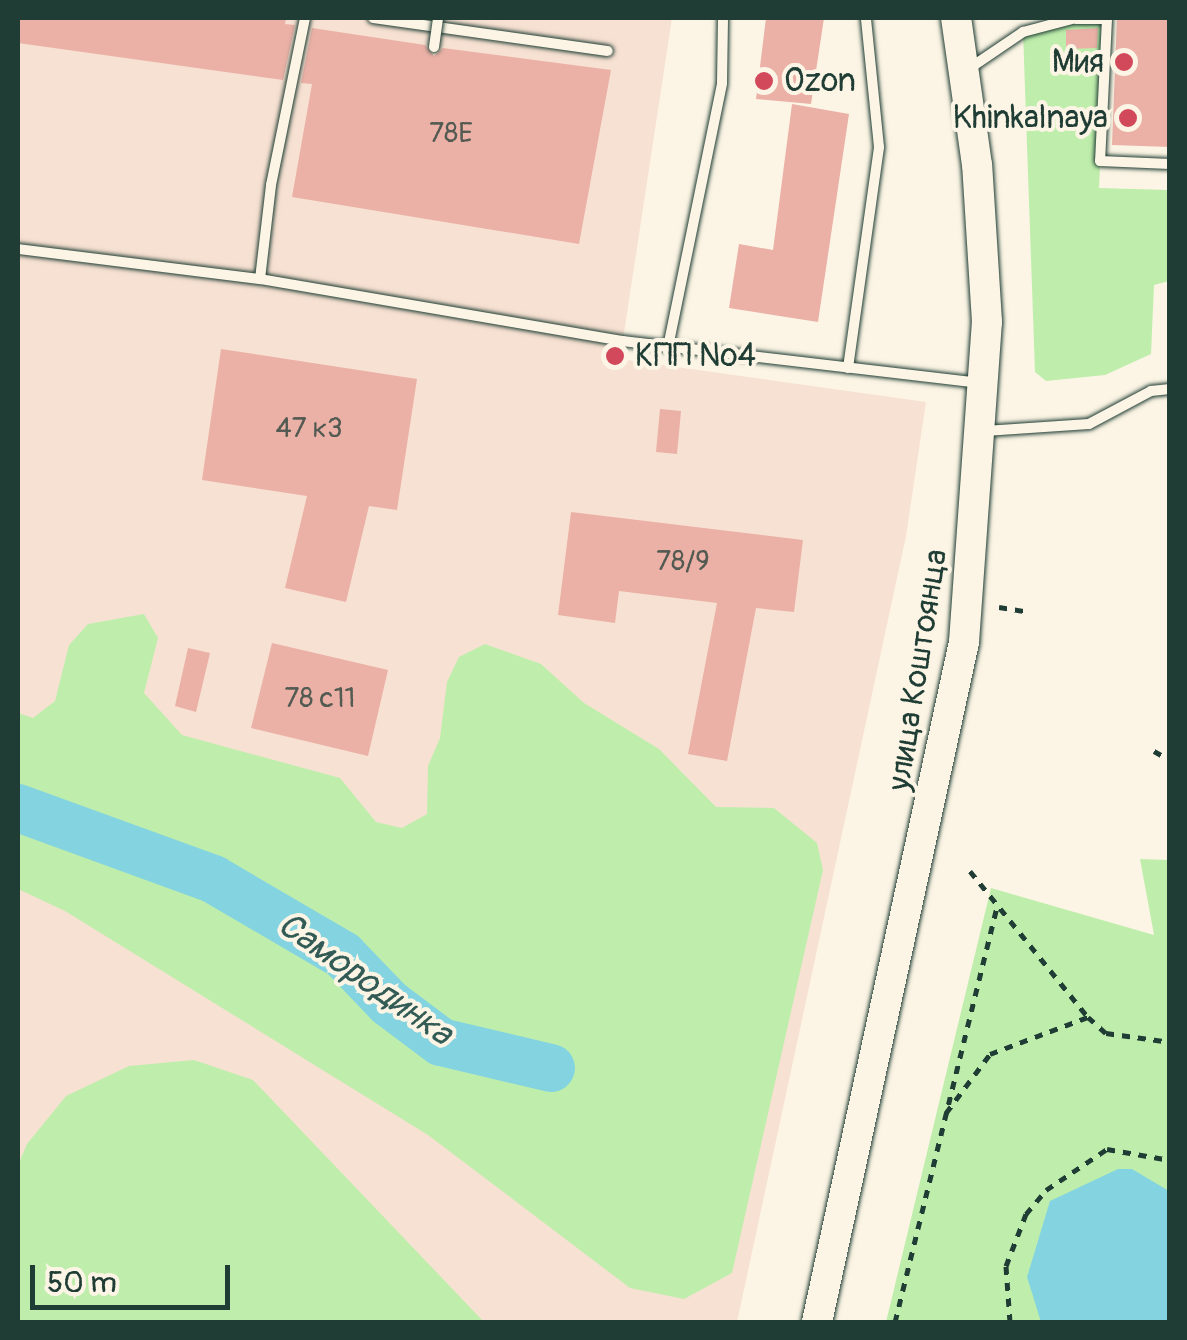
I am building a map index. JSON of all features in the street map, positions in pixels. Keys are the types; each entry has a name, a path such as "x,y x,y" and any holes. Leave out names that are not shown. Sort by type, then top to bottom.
{"street":[{"name":"улица Коштоянца","path":"817,1322 955,698 984,431 988,322 966,70 956,18"}],"lane":[{"path":"260,278 271,185 306,18"},
{"path":"373,18 608,51"},
{"path":"434,47 438,18"},
{"path":"668,346 722,83 723,18"},
{"path":"848,368 880,147 866,18"},
{"path":"966,70 1023,32 1076,18 1106,18 1100,160 1170,164"},
{"path":"18,249 260,278 668,346 986,384"},
{"path":"984,431 1089,424 1151,390 1170,389"}],"path":[{"path":"1000,607 1024,611"},
{"path":"1154,751 1170,760"},
{"path":"970,871 1088,1017 1106,1033 1170,1042"},
{"path":"895,1322 997,907"},
{"path":"944,1116 990,1054 1088,1017"},
{"path":"1010,1322 1006,1266 1026,1214 1046,1190 1108,1149 1170,1160"}],"shaded area":[{"path":"18,18 672,18 620,359 926,402 906,536 737,1322 18,1322"}],"green space":[{"path":"1076,19 1107,19 1099,188 1169,190 1169,281 1154,285 1151,354 1105,375 1046,381 1035,372 1023,32"},
{"path":"144,614 158,638 144,693 182,735 340,778 376,822 402,828 427,814 428,766 440,738 447,682 459,657 485,644 541,664 584,703 659,749 716,807 774,808 817,843 823,870 732,1273 684,1299 630,1288 428,1135 65,911 18,889 18,713 33,718 55,701 69,645 88,624"},
{"path":"1140,859 1169,860 1169,1322 886,1322 991,888 1154,935"},
{"path":"194,1060 253,1080 484,1322 18,1322 18,1165 27,1144 66,1096 129,1066"}],"water":[{"path":"1118,1169 1132,1169 1169,1191 1169,1322 1041,1322 1027,1277 1050,1201"}],"building":[{"path":"18,18 286,18 285,24 295,25 283,80 18,43"},
{"path":"766,18 824,18 811,104 756,99"},
{"path":"1117,18 1170,18 1170,147 1112,145"},
{"path":"312,28 425,45 434,56 443,48 611,70 579,244 292,197 312,84 301,83"},
{"path":"1098,28 1097,48 1066,49 1066,30"},
{"path":"792,104 849,114 818,322 729,308 739,244 773,250"},
{"path":"221,349 417,379 397,510 369,506 346,602 285,588 307,496 202,480"},
{"path":"660,409 681,411 677,454 656,452"},
{"path":"571,512 803,540 794,612 756,608 727,761 688,754 717,603 619,591 615,623 558,615"},
{"path":"272,643 388,670 368,756 251,728"},
{"path":"188,648 210,653 196,712 175,706"}],"waterway":[{"name":"Самородинка","path":"18,808 213,879 343,955 389,1003 441,1042 551,1068"}],"place":[{"name":"Мия","path":"1124,62"},
{"name":"Ozon","path":"764,81"},
{"name":"Khinkalnaya","path":"1128,118"},
{"name":"КПП №4","path":"615,356"}]}
